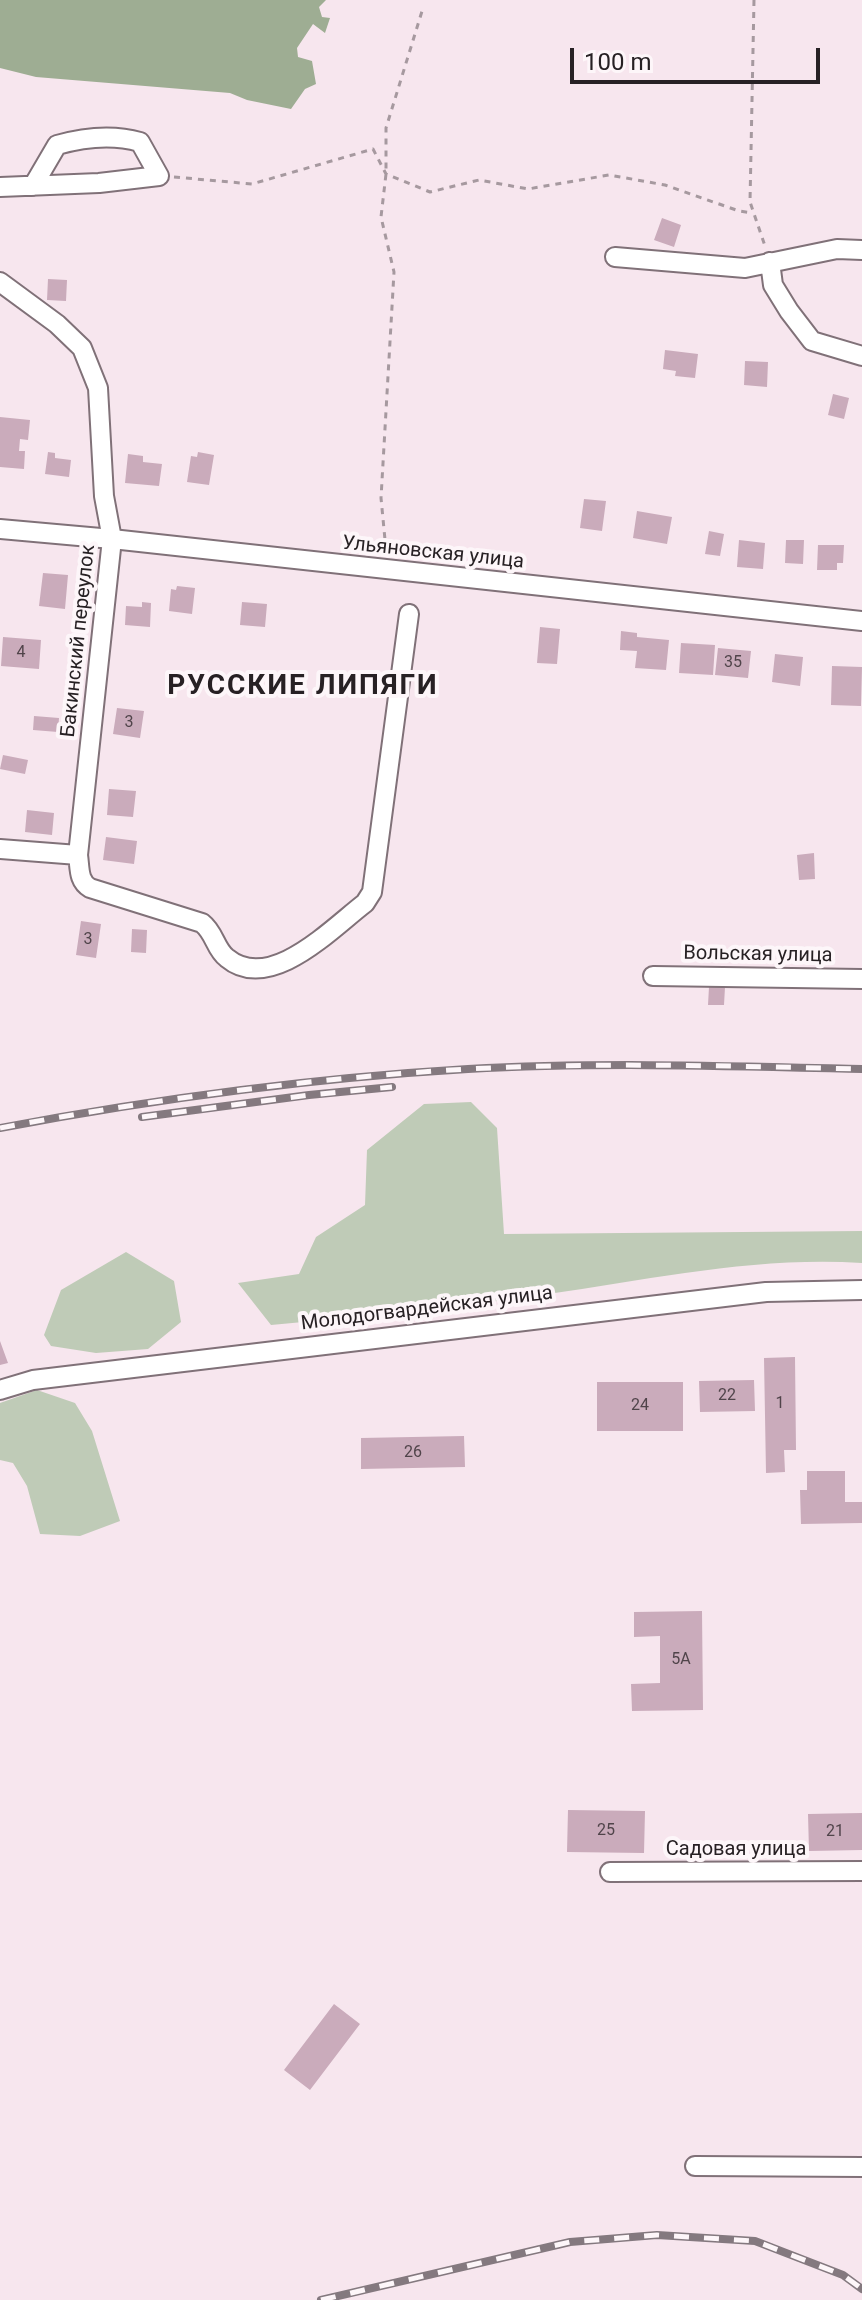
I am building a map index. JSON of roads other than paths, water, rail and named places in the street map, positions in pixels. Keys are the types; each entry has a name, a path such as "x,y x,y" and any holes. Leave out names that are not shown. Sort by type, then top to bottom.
{"street":[{"path":"0,187 33,186 99,183 159,176 140,142 122,137 80,138 57,145 33,186"},
{"path":"615,257 745,268 837,249 862,250"},
{"path":"770,262 773,285 812,341 862,356"},
{"name":"Бакинский переулок","path":"0,282 57,324 82,348 98,388 104,496 112,539 78,855"},
{"name":"Ульяновская улица","path":"0,529 862,621"},
{"path":"0,849 78,855 83,884 194,919 209,928 218,948 239,965 264,969 288,963 365,903 372,892 409,614"},
{"name":"Вольская улица","path":"653,976 862,979"},
{"name":"Молодогвардейская улица","path":"0,1390 33,1380 617,1308 766,1292 862,1290"},
{"name":"Садовая улица","path":"610,1872 862,1871"},
{"path":"695,2166 862,2167"}],"railway":[{"path":"0,1128 233,1091 409,1073 616,1065 862,1069"},
{"path":"142,1117 392,1087"},
{"path":"321,2300 570,2242 657,2235 755,2241 843,2275 862,2289"}],"district":[{"name":"РУССКИЕ ЛИПЯГИ","path":"303,687"}]}
